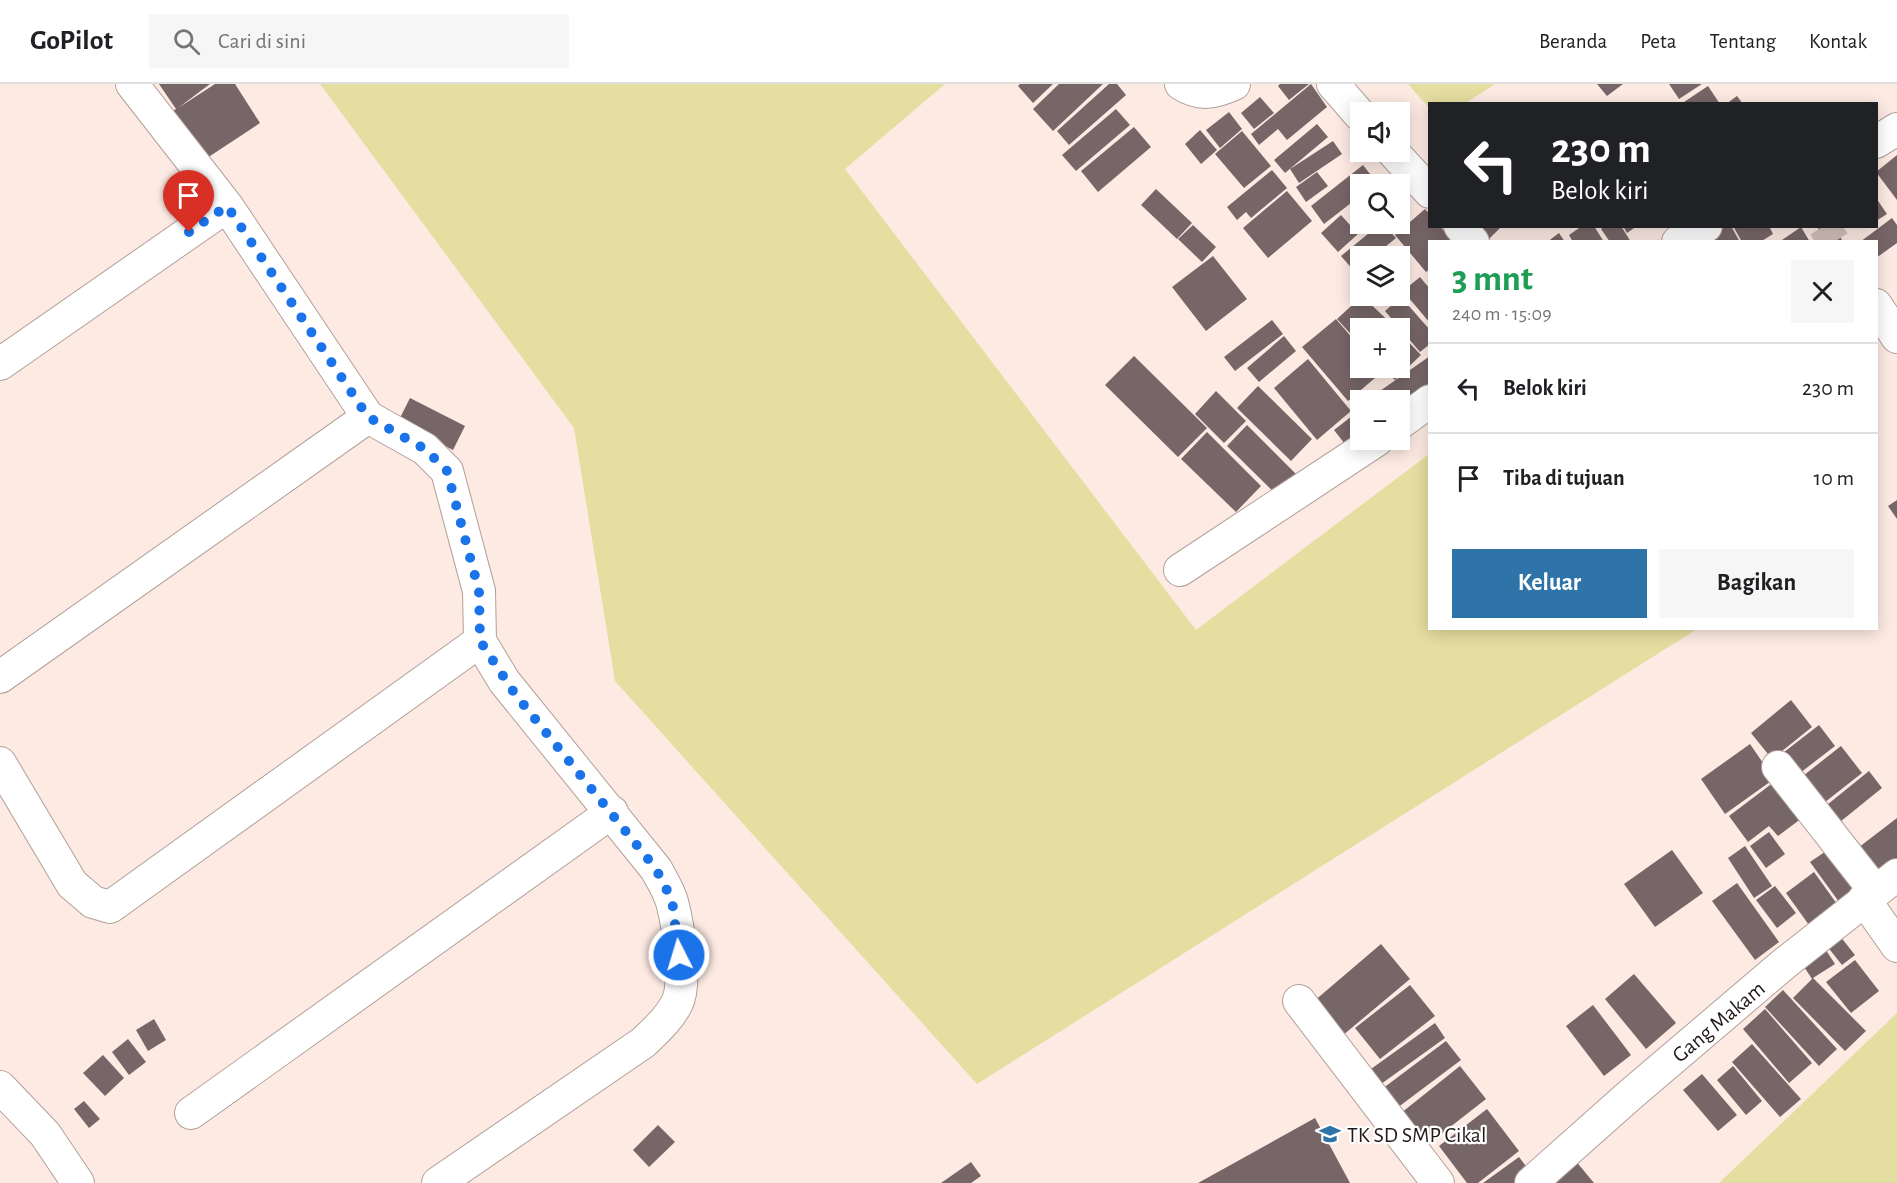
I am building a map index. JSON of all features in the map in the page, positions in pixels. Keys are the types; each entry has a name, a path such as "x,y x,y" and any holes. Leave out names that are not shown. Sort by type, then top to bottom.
{"street":[{"path":"132,84 227,206 368,417 425,449 447,471 479,591 480,641 504,681 656,869 672,900 678,932 678,1000 667,1019 644,1042 438,1183"},
{"path":"1181,84 1200,93 1218,91 1233,84"},
{"path":"1333,84 1350,104"},
{"path":"1878,141 1897,129"},
{"path":"1402,162 1428,190"},
{"path":"0,364 227,206"},
{"path":"1462,228 1471,240"},
{"path":"1682,240 1702,228"},
{"path":"1878,309 1897,337"},
{"path":"1410,416 1428,402"},
{"path":"0,677 368,417"},
{"path":"1180,570 1362,450"},
{"path":"0,763 72,884 93,902 110,907 480,641"},
{"path":"1778,767 1879,888 1897,946"},
{"path":"191,1113 612,812"},
{"name":"Gang Makam","path":"1532,1183 1630,1095 1879,888"},
{"path":"1299,1001 1438,1183"},
{"path":"0,1087 45,1134 78,1183"}],"shaded area":[{"path":"320,84 945,84 845,169 1196,630 1428,455 1428,630 1695,630 977,1084 615,681 574,428"},
{"path":"1408,84 1495,84 1468,102 1428,102 1428,107"},
{"path":"1897,1013 1897,1183 1719,1183"}],"building":[{"path":"159,84 210,84 178,108 215,84 235,84 260,123 204,160 173,111 176,109"},
{"path":"1020,84 1053,84 1033,103 1018,86"},
{"path":"1059,84 1103,84 1053,131 1033,109"},
{"path":"1109,84 1117,84 1126,95 1069,145 1057,131"},
{"path":"1280,84 1309,84 1289,100 1278,86"},
{"path":"1311,84 1327,107 1287,140 1278,129 1259,145 1251,134"},
{"path":"1597,84 1623,84 1607,96"},
{"path":"1669,84 1702,84 1679,99"},
{"path":"1708,86 1719,102 1684,102"},
{"path":"1737,96 1742,102 1729,102"},
{"path":"1260,97 1274,113 1254,129 1241,113"},
{"path":"1116,109 1130,125 1076,171 1062,155"},
{"path":"1229,112 1242,129 1220,148 1206,130"},
{"path":"1317,124 1328,137 1285,173 1274,160"},
{"path":"1134,127 1151,147 1098,192 1081,171"},
{"path":"1200,130 1217,150 1201,164 1185,144"},
{"path":"1242,131 1271,166 1244,188 1215,154"},
{"path":"1333,141 1342,154 1299,183 1290,169"},
{"path":"1897,155 1897,200 1878,175 1878,170"},
{"path":"1363,165 1370,174 1352,174"},
{"path":"1272,170 1287,188 1251,218 1246,212 1237,220 1227,207"},
{"path":"1317,172 1328,186 1306,202 1296,187"},
{"path":"1350,175 1350,204 1324,224 1311,206"},
{"path":"1156,189 1192,223 1177,239 1141,205"},
{"path":"1287,191 1312,221 1268,258 1243,228"},
{"path":"1878,201 1887,214 1878,220"},
{"path":"1425,209 1428,212 1428,228 1442,228 1451,240 1428,240 1428,270 1426,272 1410,253 1410,246 1404,246 1395,235 1410,234 1410,222"},
{"path":"1341,215 1350,225 1350,234 1358,234 1338,252 1321,233"},
{"path":"1892,218 1897,225 1897,243 1878,257 1878,240 1863,240"},
{"path":"1193,225 1216,247 1202,262 1178,239"},
{"path":"1471,228 1500,228 1488,240 1484,240"},
{"path":"1579,228 1595,228 1603,240 1572,240 1569,235"},
{"path":"1622,228 1630,240 1609,240 1601,229"},
{"path":"1624,228 1634,228 1627,233"},
{"path":"1717,228 1732,228 1739,240 1715,240 1711,232"},
{"path":"1734,228 1770,228 1773,234 1763,240 1741,240"},
{"path":"1802,228 1809,240 1782,240"},
{"path":"1818,228 1835,228 1842,240 1825,240"},
{"path":"1559,233 1564,240 1550,240"},
{"path":"1368,234 1392,234 1396,238 1386,246 1353,246"},
{"path":"1350,249 1350,266 1341,256"},
{"path":"1213,256 1247,299 1206,331 1172,287"},
{"path":"1420,277 1428,287 1428,321 1410,299 1410,285"},
{"path":"1351,306 1373,306 1385,318 1350,318 1350,333 1337,319"},
{"path":"1391,306 1409,306 1428,328 1428,346 1420,352 1410,340 1410,318 1391,318 1385,311"},
{"path":"1336,319 1350,335 1350,378 1375,378 1361,390 1350,390 1348,401 1302,347"},
{"path":"1272,320 1283,334 1235,371 1224,357"},
{"path":"1284,336 1296,351 1259,382 1247,368"},
{"path":"1410,343 1421,355 1410,366"},
{"path":"1134,356 1207,428 1178,457 1105,385"},
{"path":"1428,357 1428,390 1410,403 1410,390 1381,390 1398,378 1410,378 1410,370"},
{"path":"1308,359 1350,412 1317,440 1274,388"},
{"path":"1258,386 1312,439 1291,461 1237,408"},
{"path":"1216,391 1246,421 1224,443 1195,414"},
{"path":"410,398 465,426 453,450 398,422"},
{"path":"1350,418 1350,446 1348,448 1334,430"},
{"path":"1247,425 1299,477 1279,497 1227,446"},
{"path":"1207,432 1261,486 1236,512 1181,459"},
{"path":"1897,500 1897,519 1888,506"},
{"path":"1791,700 1812,727 1772,759 1751,733"},
{"path":"1819,725 1835,746 1791,780 1775,759"},
{"path":"1750,744 1774,779 1725,814 1701,779"},
{"path":"1841,746 1862,773 1815,810 1794,783"},
{"path":"1869,771 1882,788 1830,830 1817,813"},
{"path":"1778,779 1806,815 1778,836 1769,826 1748,842 1729,816"},
{"path":"1897,818 1897,862 1876,879 1854,851"},
{"path":"1769,832 1785,854 1766,868 1750,846"},
{"path":"1835,845 1866,888 1842,906 1810,862"},
{"path":"1745,846 1772,886 1754,898 1728,858"},
{"path":"1672,850 1703,893 1655,927 1624,884"},
{"path":"1814,872 1837,904 1809,925 1786,893"},
{"path":"1737,883 1779,942 1755,960 1712,901"},
{"path":"1775,886 1796,913 1777,928 1756,900"},
{"path":"1836,931 1855,955 1842,965 1823,941"},
{"path":"1381,944 1410,979 1342,1036 1313,1002"},
{"path":"1822,944 1835,964 1813,978 1866,1031 1845,1051 1793,998 1812,979 1799,959"},
{"path":"1855,960 1879,991 1851,1013 1826,982"},
{"path":"1634,974 1676,1023 1646,1049 1605,999"},
{"path":"1410,985 1435,1016 1380,1059 1355,1028"},
{"path":"1783,990 1837,1049 1819,1066 1765,1007"},
{"path":"1593,1005 1631,1055 1604,1076 1566,1026"},
{"path":"1765,1009 1812,1063 1789,1083 1743,1029"},
{"path":"154,1019 166,1040 148,1051 136,1030"},
{"path":"1435,1023 1445,1038 1381,1084 1371,1069"},
{"path":"128,1039 146,1062 129,1075 112,1052"},
{"path":"1446,1041 1461,1060 1397,1108 1382,1089"},
{"path":"1752,1044 1801,1099 1780,1117 1732,1062"},
{"path":"103,1055 124,1078 105,1096 83,1073"},
{"path":"1460,1066 1486,1099 1422,1149 1396,1117"},
{"path":"1733,1066 1762,1101 1746,1115 1717,1080"},
{"path":"1702,1074 1737,1115 1718,1131 1683,1090"},
{"path":"84,1101 100,1119 89,1128 74,1109"},
{"path":"1487,1109 1519,1151 1478,1183 1467,1183 1439,1146"},
{"path":"1315,1118 1350,1183 1198,1183"},
{"path":"658,1125 675,1142 649,1167 633,1150"},
{"path":"1570,1154 1594,1183 1536,1183"},
{"path":"1519,1157 1534,1177 1526,1183 1483,1183"},
{"path":"971,1162 981,1176 971,1183 941,1183"}],"tunnel":[{"path":"1825,228 1833,240"}],"place":[{"name":"TK SD SMP Cikal","path":"1330,1134"}],"route":[{"path":"189,232 227,206 368,417 425,449 447,471 479,591 480,641 504,681 656,869 672,900 678,932 679,955"}]}
